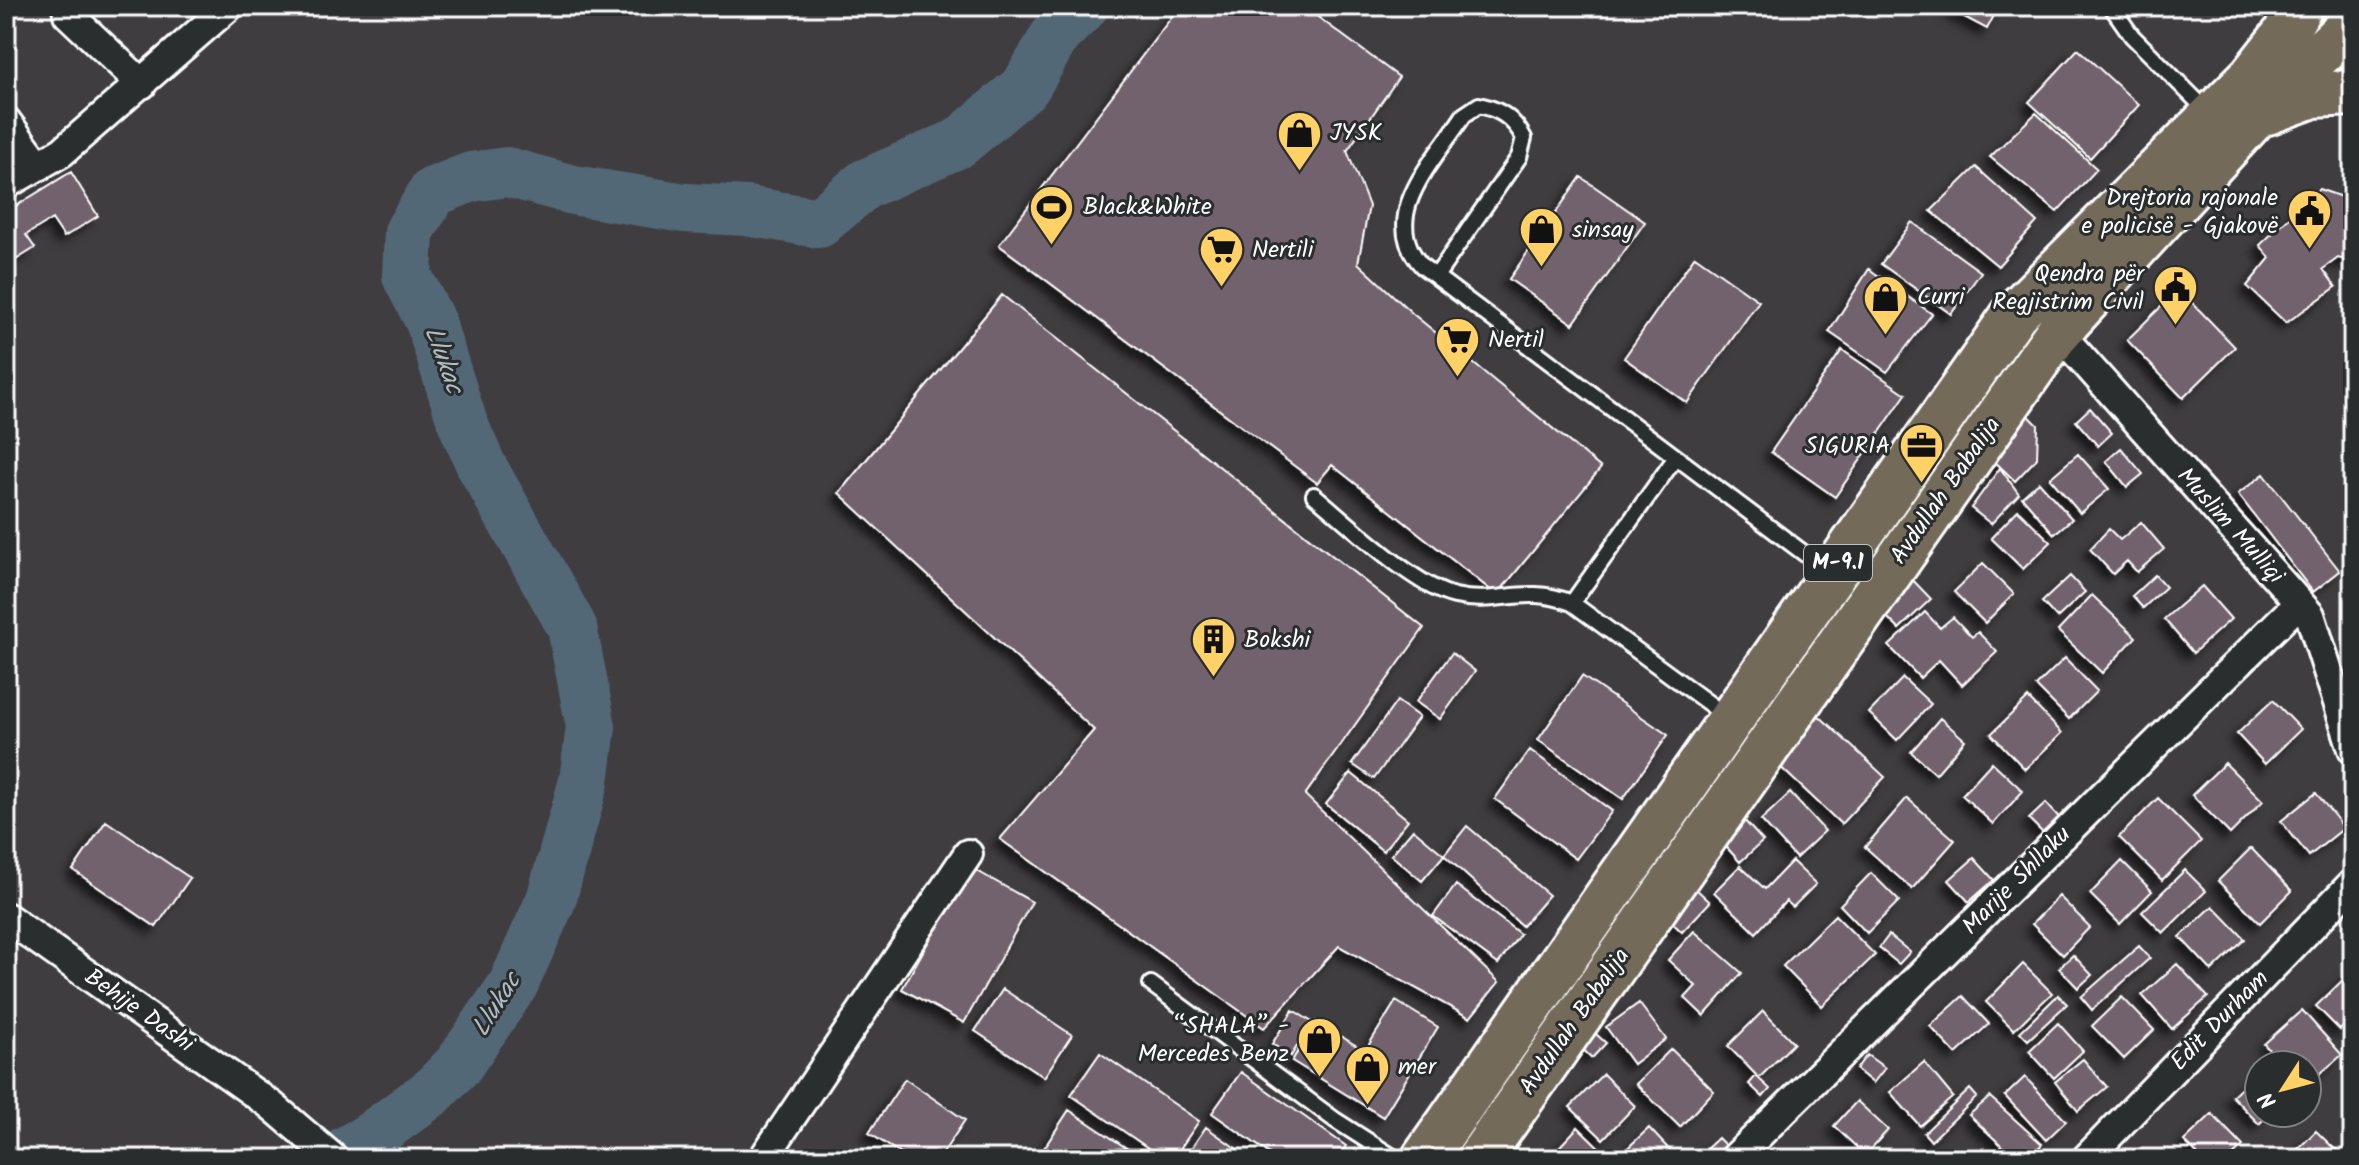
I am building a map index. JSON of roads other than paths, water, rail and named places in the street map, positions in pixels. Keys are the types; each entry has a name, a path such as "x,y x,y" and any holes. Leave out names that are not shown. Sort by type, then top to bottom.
{"main road":[{"name":"Avdullah Babalija","path":"1479,1159 2058,332 2233,118 2300,6"},
{"name":"Avdullah Babalija","path":"1424,1159 2015,313 2233,118 2353,22"},
{"path":"2233,118 2313,95 2353,93"}],"street":[{"path":"67,6 68,14 142,84"},
{"path":"6,184 62,152 229,6"},
{"path":"6,121 39,166"},
{"name":"Muslim Mulliqi","path":"2058,332 2310,615 2353,749"},
{"name":"Marije Shllaku","path":"1734,1159 2299,603"},
{"path":"763,1159 968,854"},
{"name":"Edit Durham","path":"2086,1159 2353,883"},
{"name":"Behije Dashi","path":"6,917 271,1105 334,1159"}],"lane":[{"path":"2111,6 2132,36 2233,118"},
{"path":"1437,275 1519,157 1524,138 1506,115 1493,108 1479,105 1464,115 1406,204 1403,220 1407,245 1422,266 1831,573"},
{"path":"1572,603 1676,457"},
{"path":"1314,495 1422,581 1454,596 1484,599 1546,593 1572,603 1730,719"},
{"path":"1151,984 1335,1120 1396,1159"}],"waterway":[{"name":"Llukac","path":"332,1159 369,1138 432,1092 459,1064 513,985 551,900 584,781 591,727 572,627 481,465 463,424 430,321 407,276 409,232 433,192 471,177 507,172 573,190 685,208 747,211 819,223 865,184 959,143 1026,86 1056,34 1084,6"}],"place":[{"name":"JYSK","path":"1299,172"},
{"name":"Black&White","path":"1052,246"},
{"name":"Drejtoria rajonale e policisë - Gjakovë","path":"2309,251"},
{"name":"sinsay","path":"1541,269"},
{"name":"Nertili","path":"1221,289"},
{"name":"Qendra për Regjistrim Civil","path":"2175,327"},
{"name":"Curri","path":"1886,336"},
{"name":"Nertil","path":"1457,379"},
{"name":"SIGURIA","path":"1921,485"},
{"name":"Bokshi","path":"1213,679"},
{"name":"“SHALA” - Mercedes Benz","path":"1320,1079"},
{"name":"mer","path":"1367,1106"}]}
